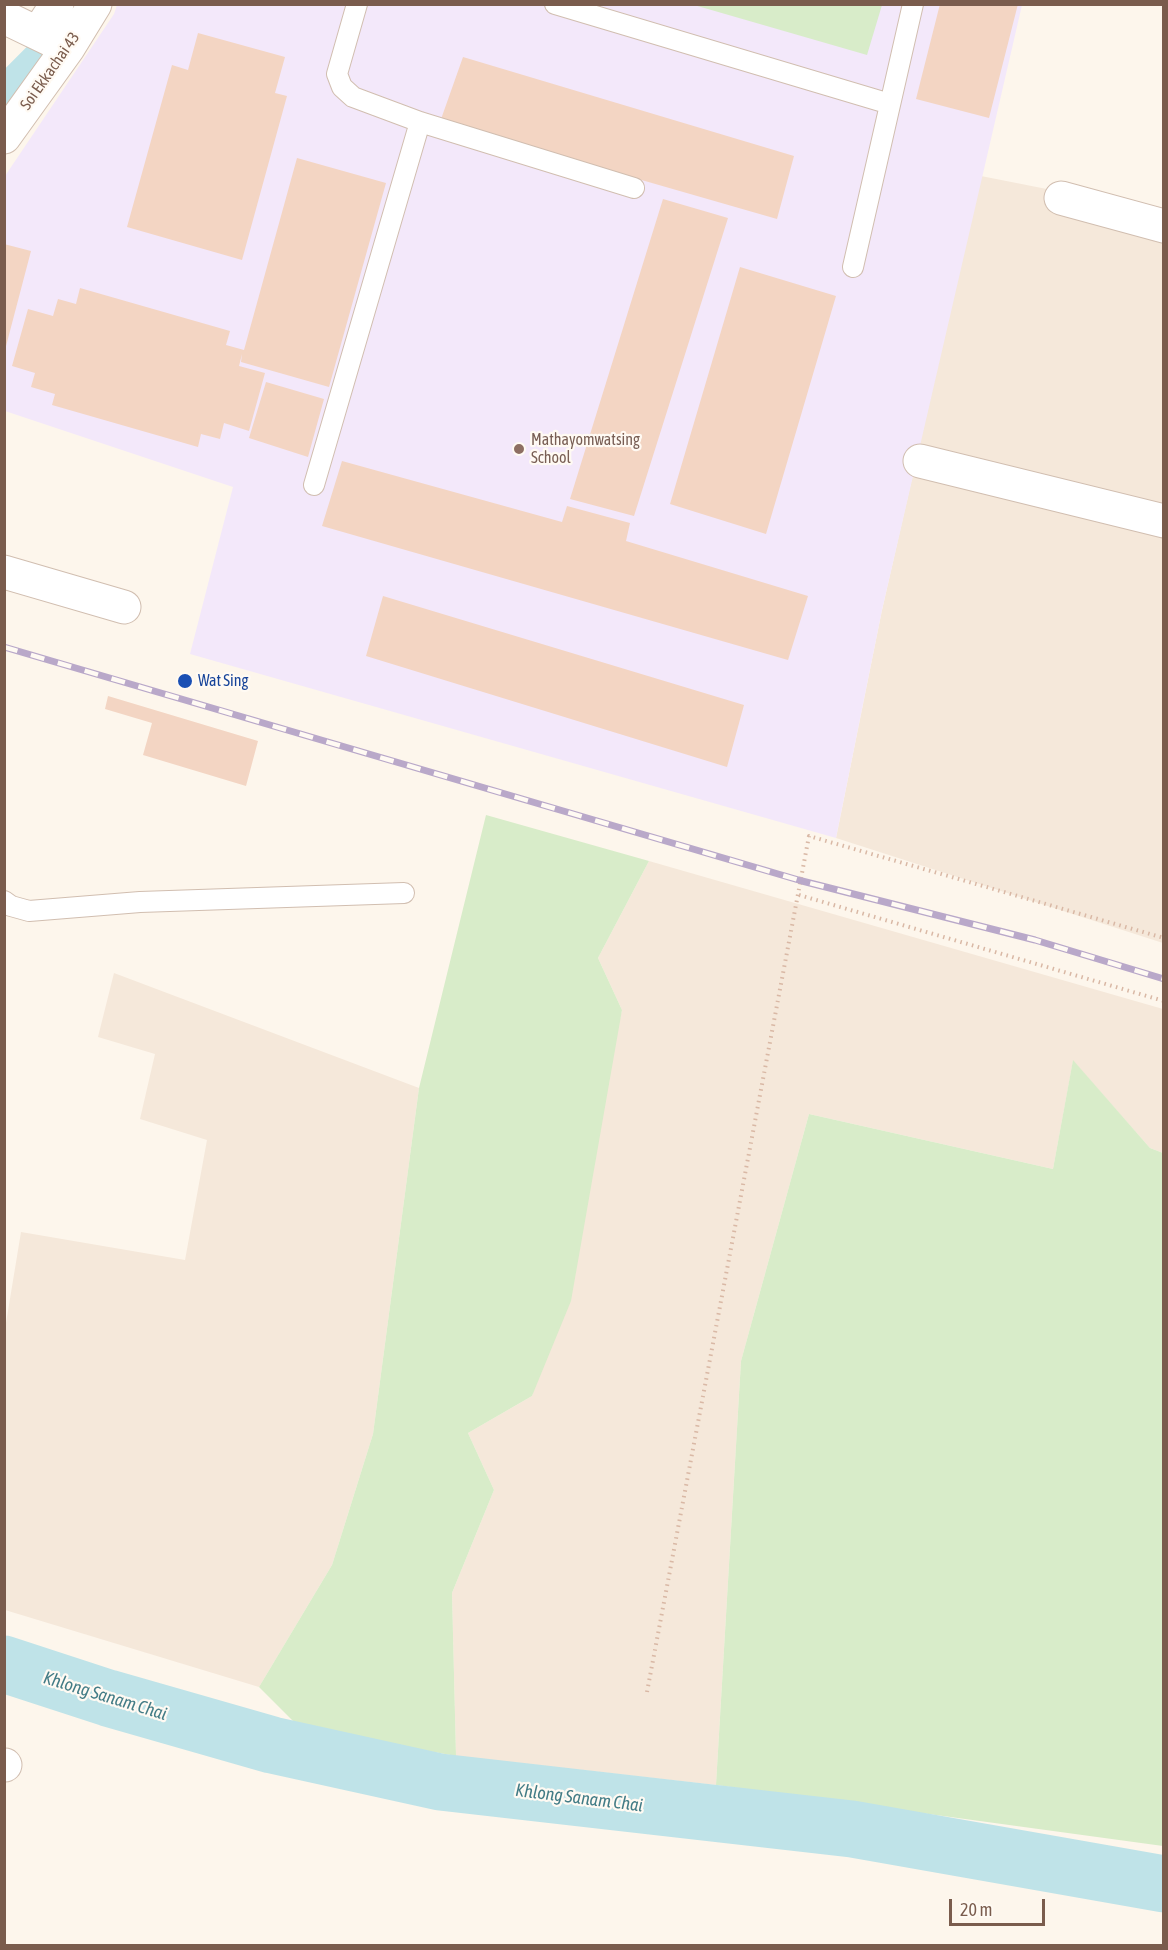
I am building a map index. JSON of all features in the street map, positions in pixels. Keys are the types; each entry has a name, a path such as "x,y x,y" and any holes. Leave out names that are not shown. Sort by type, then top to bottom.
{"street":[{"path":"38,33 57,4"},
{"name":"Soi Ekkachai 43","path":"4,137 68,48 95,4"},
{"path":"4,16 68,48"},
{"path":"1061,198 1164,226"},
{"path":"920,461 1164,521"},
{"path":"4,572 124,607"}],"lane":[{"path":"357,4 337,74 342,87 353,97 420,122 634,188"},
{"path":"555,4 890,104"},
{"path":"853,267 913,4"},
{"path":"314,485 420,122"},
{"path":"4,901 29,911 140,902 404,893"}],"path":[{"path":"646,1692 809,836 1164,938"},
{"path":"799,896 1164,1001"}],"shaded area":[{"name":"Mathayomwatsing School","path":"117,5 1022,5 882,610 836,838 190,654 233,487 5,411 5,176 114,14"},
{"path":"981,176 1163,212 1163,943 836,838 882,610"},
{"path":"649,861 1163,1009 1163,1153 1150,1148 1073,1061 1053,1169 809,1114 741,1361 716,1785 456,1756 452,1593 494,1490 468,1433 532,1396 622,1010 598,958"},
{"path":"114,973 419,1088 373,1434 332,1565 259,1687 5,1610 5,1329 21,1232 185,1260 207,1140 140,1119 155,1054 98,1037"}],"green space":[{"path":"882,4 867,55 694,5"},
{"path":"486,815 649,861 598,958 622,1010 571,1301 532,1396 468,1433 494,1490 452,1593 456,1756 300,1728 259,1687 332,1565 373,1434 419,1088"},
{"path":"1073,1060 1150,1148 1163,1153 1163,1846 716,1785 741,1361 809,1114 1053,1169"}],"building":[{"path":"940,4 1018,4 989,118 916,99"},
{"path":"198,33 285,57 275,93 287,96 242,260 127,227 172,65 188,70"},
{"path":"463,57 794,156 777,219 440,122"},
{"path":"297,158 386,183 329,387 241,362 242,354 239,366 265,373 249,431 224,423 220,439 201,434 198,447 52,405 55,394 31,387 35,373 12,366 28,309 53,316 58,299 76,304 80,288 230,331 226,345 244,350"},
{"path":"663,199 728,218 634,516 570,499"},
{"path":"4,244 31,251 5,350 4,350"},
{"path":"740,267 836,296 766,534 670,504"},
{"path":"266,382 324,399 308,457 249,438"},
{"path":"342,461 562,522 567,506 630,523 626,541 808,596 788,660 322,526"},
{"path":"383,596 744,705 727,767 366,656"},
{"path":"108,696 258,741 246,786 143,755 152,723 105,709"}],"waterway":[{"path":"4,93 43,54 69,16"},
{"name":"Khlong Sanam Chai","path":"4,1664 108,1698 272,1745 440,1782 852,1829 1164,1884"}],"railway":[{"path":"4,647 802,881 1035,940 1164,979"}],"place":[{"name":"Mathayomwatsing School","path":"519,449"},
{"name":"Wat Sing","path":"185,681"}]}
